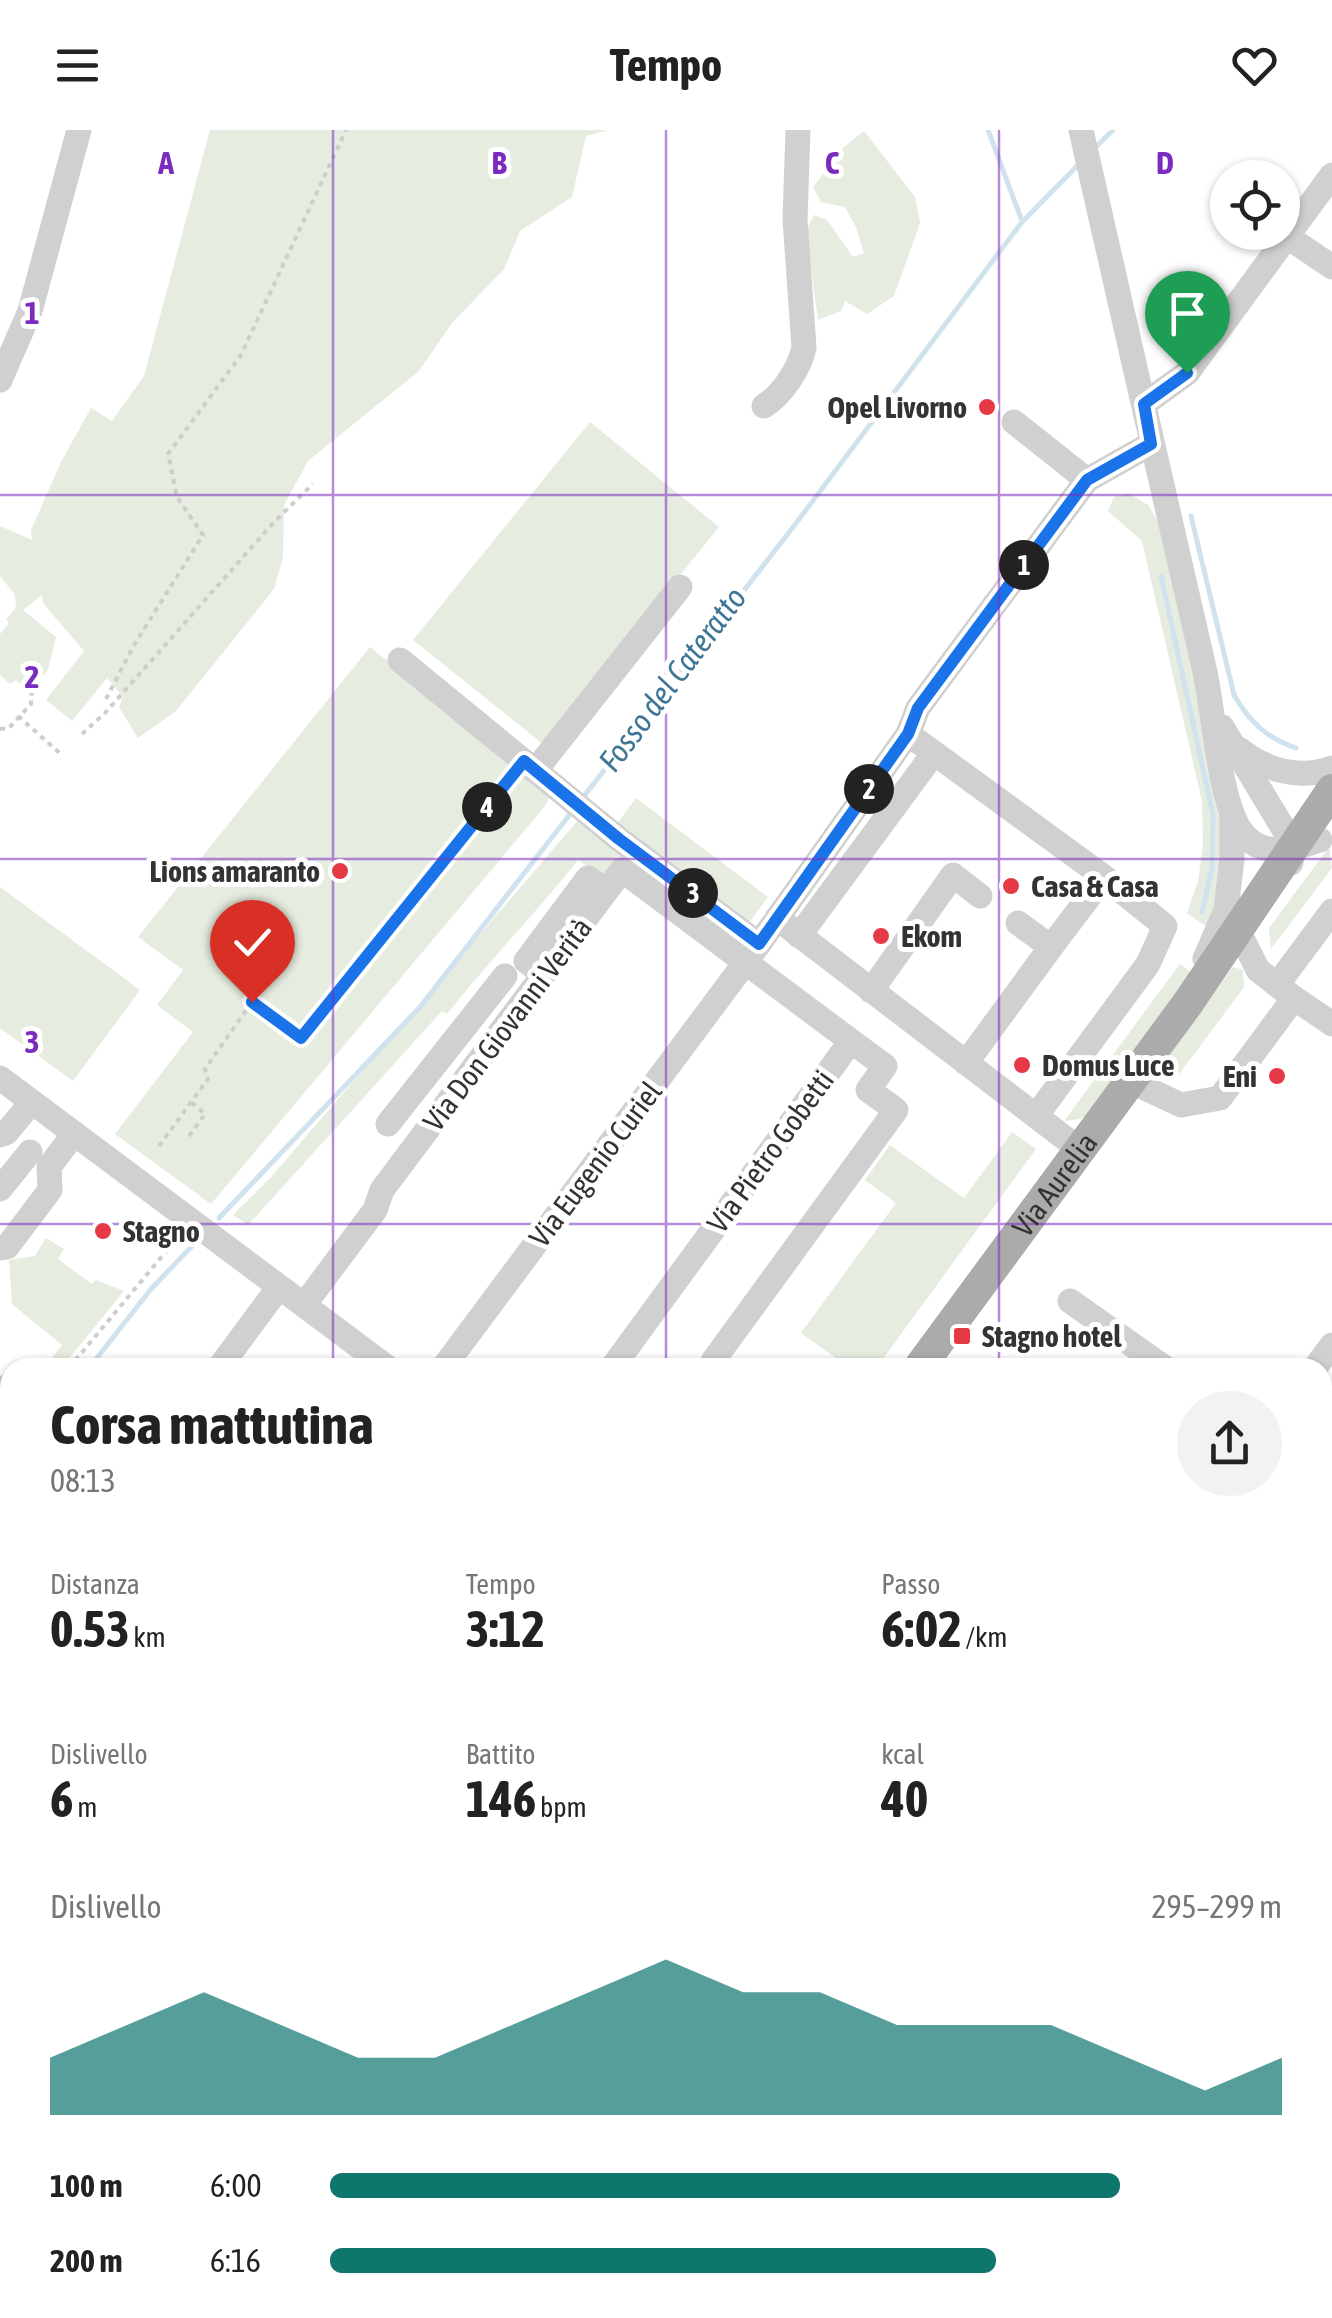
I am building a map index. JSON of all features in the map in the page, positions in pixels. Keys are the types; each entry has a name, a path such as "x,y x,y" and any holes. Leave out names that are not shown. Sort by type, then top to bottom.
{"main road":[{"name":"Via Aurelia","path":"1188,1003 1244,942 1282,891 1314,838 1332,790"},
{"name":"Via Aurelia","path":"926,1358 1314,838"}],"street":[{"path":"0,380 30,311 79,130"},
{"path":"764,406 774,400 800,363 804,348 796,219 798,130"},
{"path":"1082,132 1214,714 1232,814 1226,910 1188,1003"},
{"path":"1300,219 1332,175"},
{"path":"1300,245 1332,268"},
{"path":"1144,404 1187,373 1278,250"},
{"path":"1014,422 1087,480 1151,444"},
{"name":"Via Eugenio Curiel","path":"451,1358 753,952 908,734 918,708 1087,480"},
{"path":"530,766 680,587"},
{"path":"400,660 753,952"},
{"path":"1214,714 1288,836 1314,838"},
{"path":"908,734 1165,926 1148,964 1036,1116"},
{"path":"1229,738 1269,768 1317,773 1332,768"},
{"path":"799,936 934,753"},
{"path":"1232,814 1250,840 1278,852 1314,838"},
{"name":"Via Don Giovanni Verità","path":"304,1304 374,1210 382,1190 622,870 753,952"},
{"path":"871,991 953,875 980,896"},
{"path":"966,1063 1104,877"},
{"path":"1130,1082 1181,1105 1220,1098 1332,911"},
{"path":"777,918 1080,1149"},
{"path":"1018,923 1051,948"},
{"path":"1244,942 1258,970 1328,1023"},
{"name":"Via Pietro Gobetti","path":"619,1358 851,1041 753,952"},
{"path":"388,1124 506,976"},
{"path":"716,1358 896,1110 868,1090 885,1066 851,1041"},
{"path":"453,1043 478,1062"},
{"path":"0,1078 375,1358"},
{"path":"0,1135 41,1109"},
{"path":"0,1190 27,1150 41,1109"},
{"path":"0,1248 8,1247 50,1190 49,1167 74,1134"},
{"path":"225,1358 279,1286"},
{"path":"1070,1301 1128,1358"}],"path":[{"path":"106,699 134,645 203,535 178,498 168,454 241,355 346,130"},
{"path":"82,734 313,484"},
{"path":"0,729 9,728 32,704 32,688"},
{"path":"19,716 62,755"},
{"path":"159,1146 208,1079 205,1069 252,1002 301,1038 530,766"},
{"path":"189,1136 205,1114 191,1102"},
{"path":"77,1358 183,1231"}],"shaded area":[{"path":"210,130 609,130 586,136 572,197 520,231 504,269 452,323 419,371 308,461 284,505 283,557 274,589 176,711 138,738 119,707 123,697 107,678 72,721 46,700 84,651 43,603 42,595 23,610 56,637 48,670 29,692 16,680 10,684 0,675 0,634 16,608 15,595 0,576 0,526 32,540 31,530 61,462 91,408 112,421 144,376"},
{"path":"864,131 915,197 920,223 894,296 867,314 845,301 841,311 818,320 806,231 814,215 827,220 853,257 864,253 845,207 821,202 813,187 844,147"},
{"path":"590,422 719,527 543,744 413,640"},
{"path":"1128,493 1148,505 1158,521 1218,776 1226,843 1210,929 1187,913 1198,881 1203,846 1202,801 1142,541 1108,511 1114,497"},
{"name":"Lions amaranto","path":"370,647 551,793 545,806 211,1204 115,1134 193,1032 157,1005 183,970 138,937"},
{"path":"636,798 768,897 745,928 613,829"},
{"path":"580,818 740,938 621,859 604,878 578,860 447,1014 442,1011 248,1225 233,1215 271,1177"},
{"path":"1329,847 1332,868 1271,949 1269,928"},
{"path":"0,887 140,990 73,1081 0,1028"},
{"path":"1180,964 1192,973 1092,1113 1064,1121"},
{"path":"1233,967 1243,970 1244,987 1180,1073 1161,1076 1160,1067"},
{"path":"1012,1132 1036,1149 884,1358 836,1358 801,1333 896,1203 865,1180 890,1145 964,1198"},
{"path":"46,1238 64,1249 58,1259 92,1284 96,1280 124,1291 69,1358 52,1358 62,1345 12,1304 9,1260 35,1256"}],"waterway":[{"path":"988,130 1022,221"},
{"name":"Fosso del Cateratto","path":"1094,149 1113,130"},
{"name":"Fosso del Cateratto","path":"581,800 794,526 1022,222 1079,164"},
{"path":"1191,516 1234,695 1259,728 1296,748"},
{"path":"1161,576 1213,815 1212,868 1202,912"},
{"name":"Fosso del Cateratto","path":"219,1218 420,1007 571,813"},
{"name":"Fosso del Cateratto","path":"97,1358 151,1289 194,1244"}],"place":[{"name":"Opel Livorno","path":"987,407"},
{"name":"Lions amaranto","path":"340,871"},
{"name":"Casa & Casa","path":"1011,886"},
{"name":"Ekom","path":"881,936"},
{"name":"Domus Luce","path":"1022,1065"},
{"name":"Eni","path":"1277,1076"},
{"name":"Stagno","path":"103,1231"},
{"name":"Stagno hotel","path":"962,1336"}],"route":[{"path":"252,1002 301,1038 524,761 619,839 759,944 908,734 918,708 1087,480 1151,444 1144,404 1187,373"}]}
